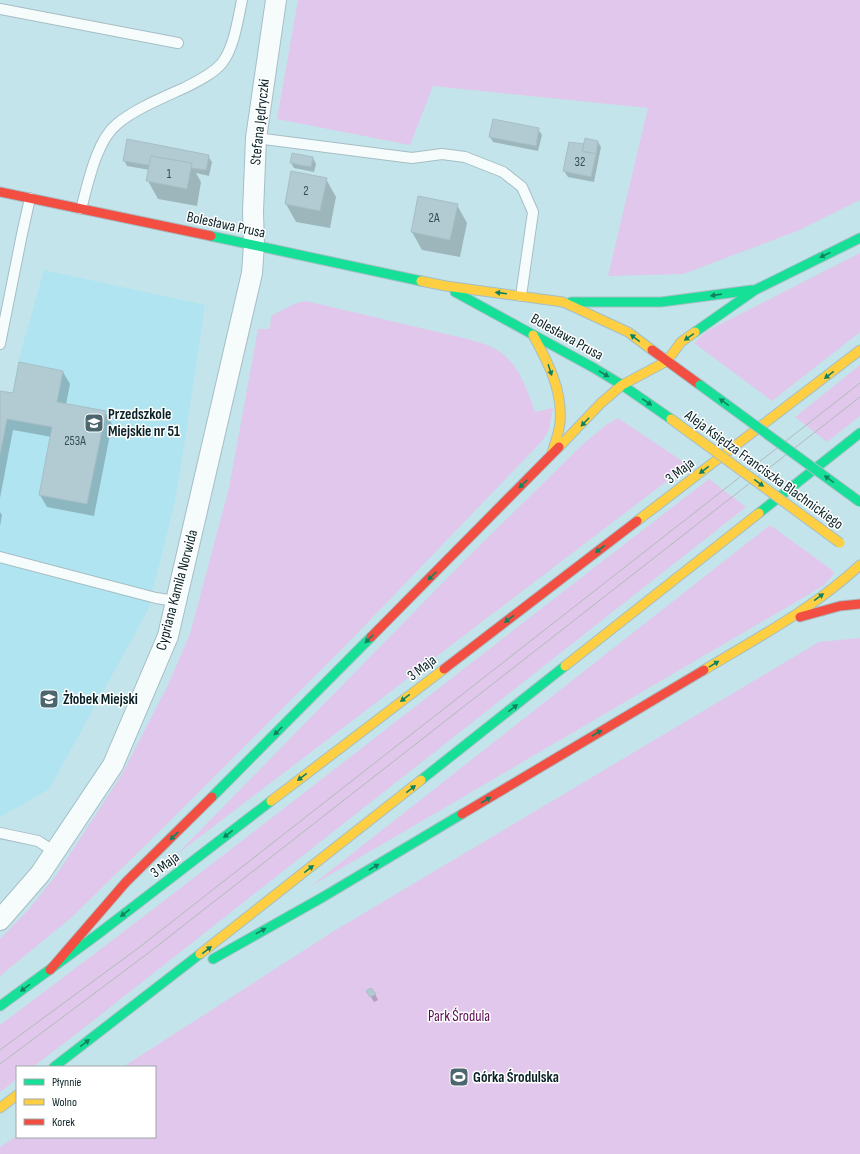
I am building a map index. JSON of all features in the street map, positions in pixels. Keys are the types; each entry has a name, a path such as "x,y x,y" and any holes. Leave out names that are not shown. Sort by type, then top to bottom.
{"main road":[{"name":"Bolesława Prusa","path":"0,192 446,286 564,302 628,332 700,385"},
{"path":"50,970 126,882 202,808 601,404 622,385 667,362 682,342 755,290 860,238"},
{"name":"Bolesława Prusa","path":"446,286 594,368 622,385 671,419"},
{"path":"564,302 661,302 755,290"},
{"path":"533,335 547,360 557,390 560,405 560,424 551,456"},
{"name":"3 Maja","path":"0,1006 50,970 860,350"},
{"name":"Aleja Księdza Franciszka Blachnickiego","path":"700,385 860,502"},
{"name":"Aleja Księdza Franciszka Blachnickiego","path":"671,419 844,546"},
{"path":"55,1066 154,991 860,434"},
{"path":"154,991 330,893 788,620 847,577 860,565"},
{"path":"788,620 838,607 860,604"},
{"path":"0,1108 16,1096"}],"street":[{"name":"Stefana Jędryczki","path":"254,245 253,212 256,138 276,0"},
{"name":"Cypriana Kamila Norwida","path":"0,920 40,874 113,765 168,636 243,317 252,273 254,245"}],"lane":[{"path":"81,209 101,144 116,124 148,104 203,78 222,63 232,42 242,0"},
{"path":"0,9 178,43"},
{"path":"256,138 412,158 442,154 465,157 503,172 522,187 533,212 521,296"},
{"path":"0,344 30,198"},
{"path":"0,557 48,568 156,598 176,602"},
{"path":"0,833 38,841 55,852"}],"shaded area":[{"name":"Przedszkole Miejskie nr 51","path":"44,270 205,305 174,506 148,610 49,789 0,817 0,391 12,393 18,362"}],"green space":[{"path":"298,0 860,0 860,200 797,231 683,274 608,276 648,108 433,86 410,145 277,119"},
{"path":"860,253 860,332 772,401 694,343 707,331"},
{"path":"306,301 469,340 487,345 497,350 513,364 518,372 528,391 535,412 553,408 549,430 542,441 348,643 163,828 72,917 0,976 0,939 29,909 57,874 122,774 167,687 190,634 229,488 258,329 270,329 271,316 294,304"},
{"path":"860,365 860,416 827,442 795,417"},
{"path":"618,418 688,465 176,855 464,561 582,445 606,425"},
{"path":"709,479 746,507 34,1066 16,1066 16,1080 0,1092 0,1025 267,822"},
{"path":"770,525 832,570 834,574 823,586 311,886"},
{"name":"Park Środula","path":"860,638 860,1154 0,1154 0,1147 16,1137 16,1138 156,1138 156,1066 125,1066 334,931 819,642"}],"building":[{"path":"493,119 539,128 536,146 489,137"},
{"path":"585,138 598,141 596,154 582,151"},
{"path":"127,139 209,155 206,170 191,168 192,163 151,156 149,165 123,161"},
{"path":"569,142 584,144 582,151 596,154 591,177 563,171"},
{"path":"292,153 313,157 311,167 290,163"},
{"path":"151,156 192,163 187,189 146,181"},
{"path":"291,171 327,178 320,211 285,204"},
{"path":"418,196 458,204 450,240 411,232"},
{"path":"19,362 63,371 57,402 106,411 87,504 39,495 52,427 7,419 0,454 0,391 13,393"},
{"path":"371,988 376,994 370,997 366,991"}],"tram line":[{"path":"0,1050 141,946 860,383"},
{"path":"0,1064 147,954 860,397"}],"traffic: fast":[{"path":"211,236 421,281"},
{"path":"695,332 755,290 860,238"},
{"path":"571,302 661,302 752,290"},
{"path":"455,292 594,368 622,385 671,419"},
{"path":"700,385 860,502"},
{"path":"759,513 860,433"},
{"path":"212,797 371,637"},
{"path":"421,780 565,666"},
{"path":"0,1006 98,934 271,801"},
{"path":"213,959 323,897 462,814"},
{"path":"55,1066 200,954"}],"traffic: slow":[{"path":"421,281 446,286 563,302 628,332 652,350"},
{"path":"559,447 601,403 622,385 667,361 681,342 695,332"},
{"path":"533,335 549,366 557,388 559,400 560,423 552,453"},
{"path":"637,521 860,350"},
{"path":"671,419 840,543"},
{"path":"565,666 759,513"},
{"path":"704,670 785,622 824,595 860,565"},
{"path":"271,801 444,669"},
{"path":"200,954 421,780"},
{"path":"0,1108 16,1096"}],"traffic: jam":[{"path":"0,192 211,236"},
{"path":"652,350 700,385"},
{"path":"371,637 559,447"},
{"path":"444,669 637,521"},
{"path":"800,617 840,606 860,604"},
{"path":"462,814 704,670"},
{"path":"50,970 126,882 212,797"}],"place":[{"name":"Przedszkole Miejskie nr 51","path":"94,423"},
{"name":"Żłobek Miejski","path":"49,699"},
{"name":"Górka Środulska","path":"459,1077"}]}
